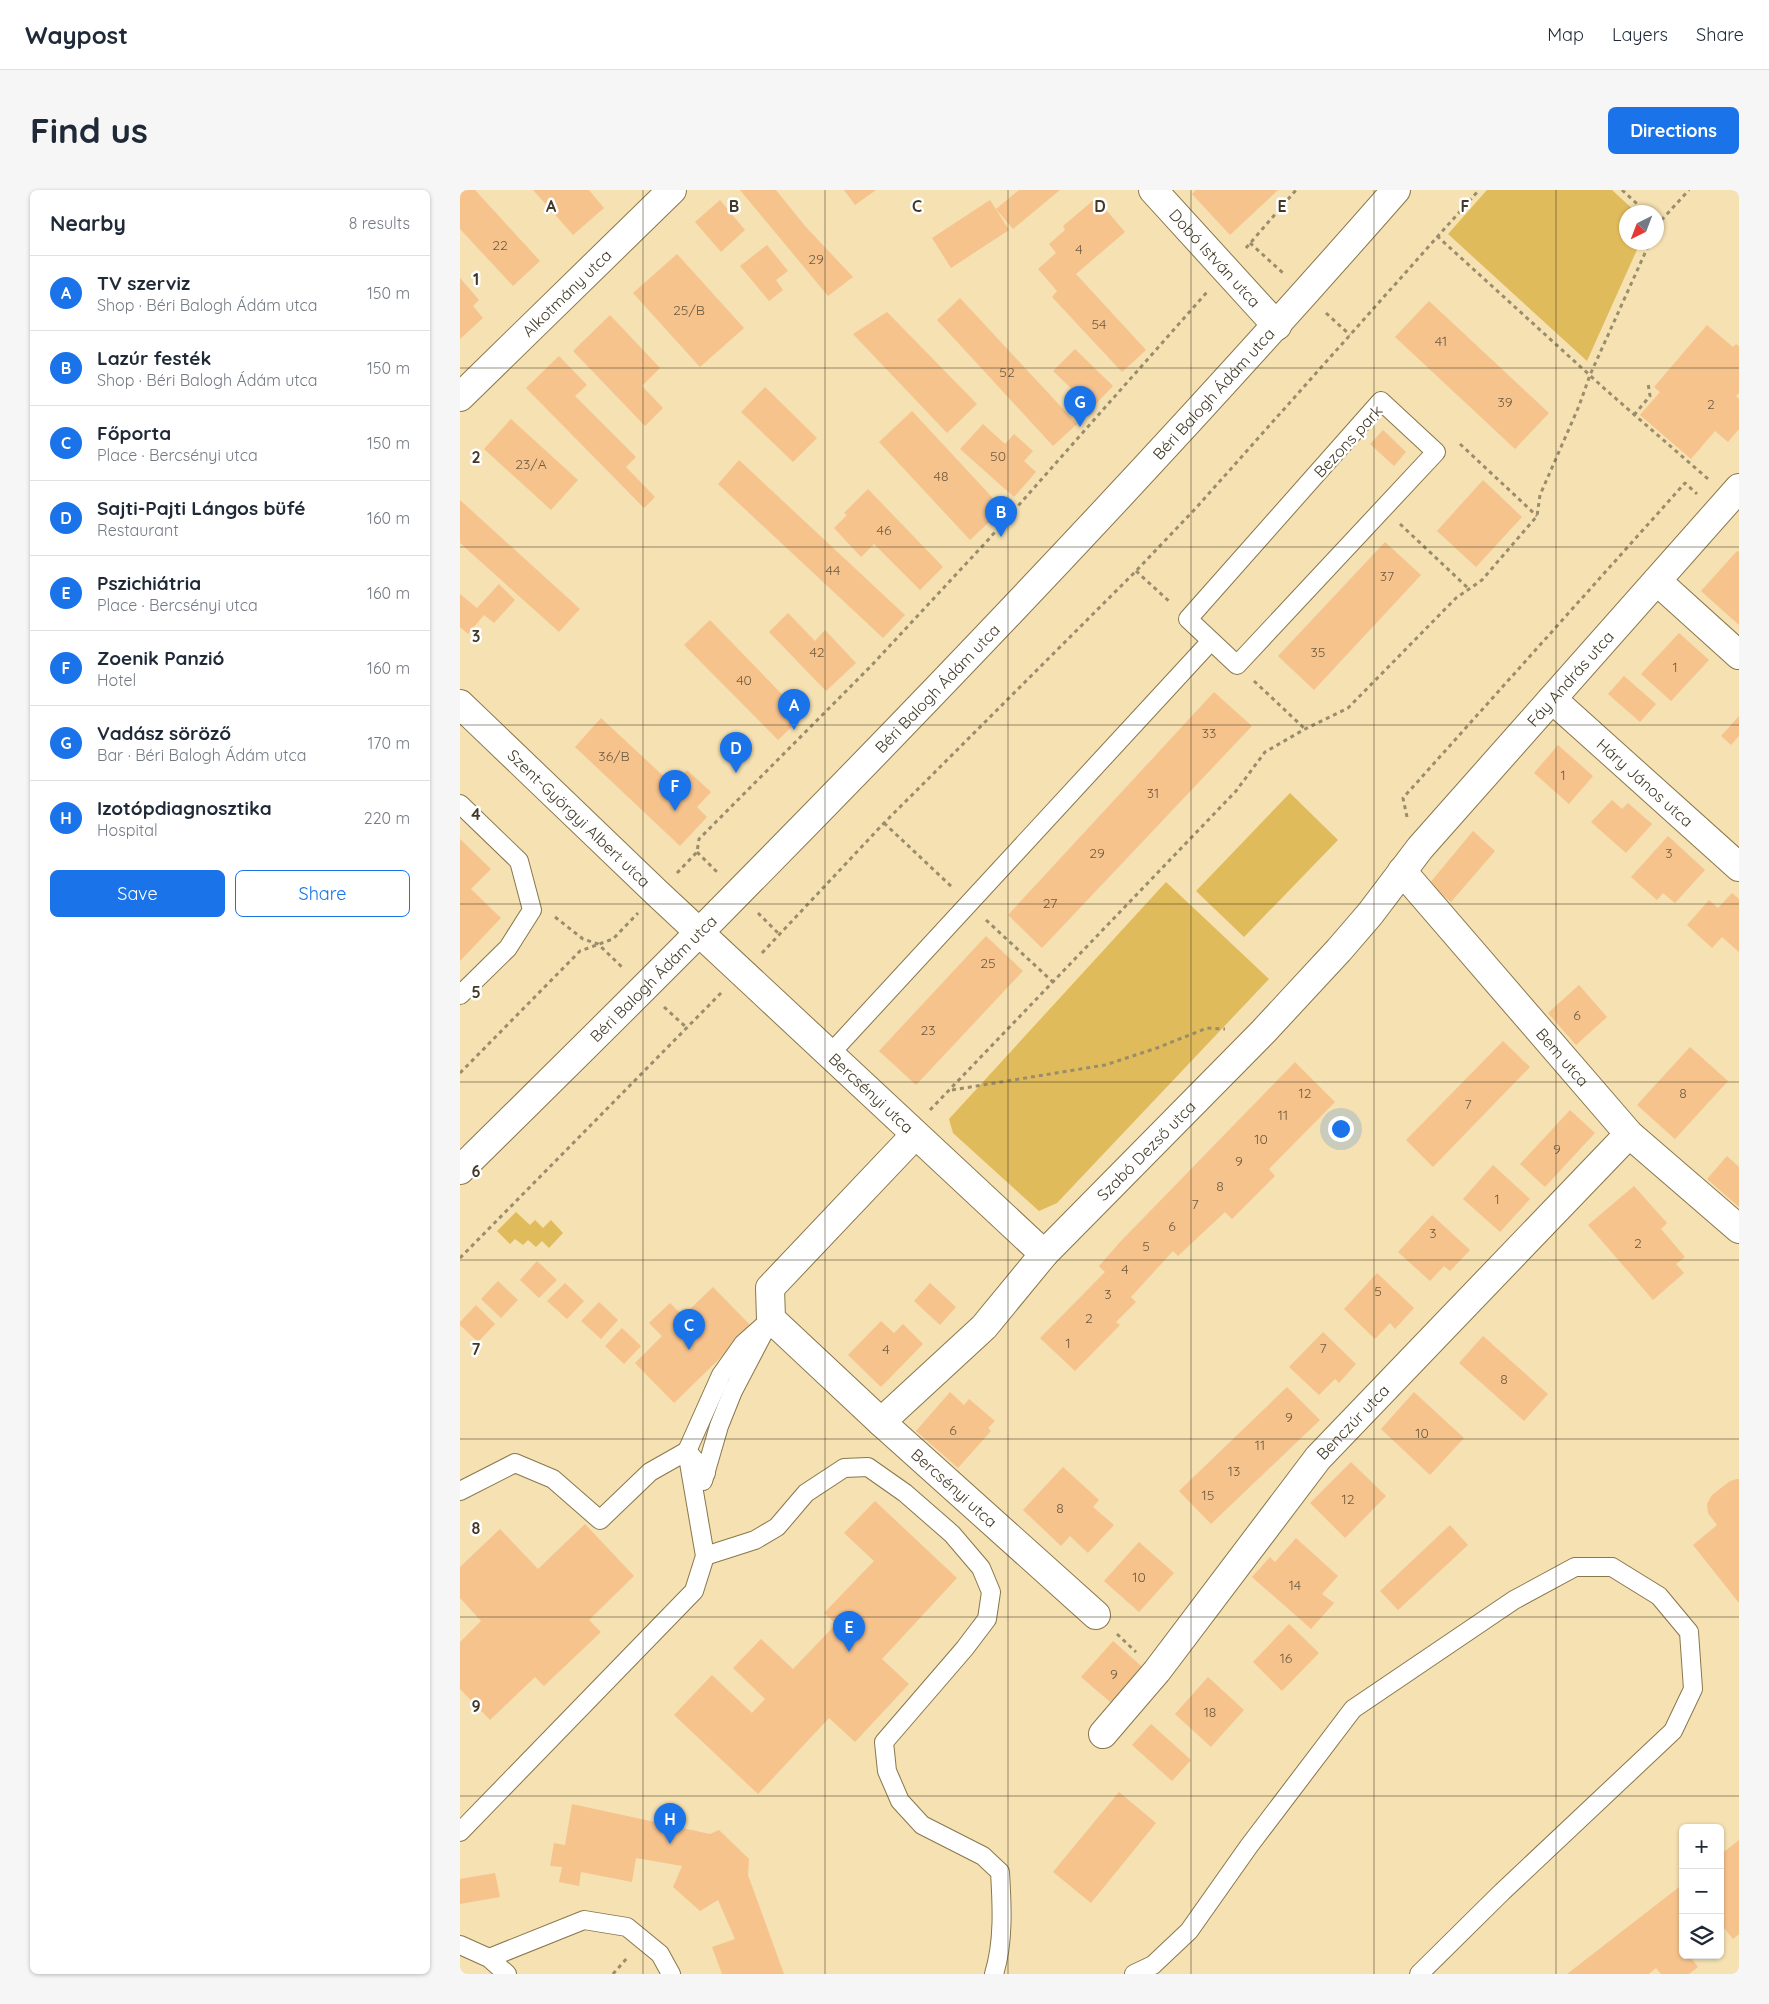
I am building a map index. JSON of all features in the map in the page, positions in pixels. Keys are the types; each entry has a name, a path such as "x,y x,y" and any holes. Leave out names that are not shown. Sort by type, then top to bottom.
{"street":[{"name":"Alkotmány utca","path":"460,397 672,190"},
{"name":"Dobó István utca","path":"1153,190 1277,326"},
{"name":"Béri Balogh Ádám utca","path":"460,1170 700,932 904,724 1277,326 1396,190"},
{"name":"Fáy András utca","path":"1402,871 1420,848 1657,581 1726,486"},
{"path":"1657,581 1739,655"},
{"name":"Háry János utca","path":"1552,699 1739,867"},
{"name":"Szent-Györgyi Albert utca","path":"460,704 700,932"},
{"name":"Szabó Dezső utca","path":"881,1422 984,1327 1044,1254 1263,1032 1339,950 1402,871"},
{"name":"Bem utca","path":"1402,871 1629,1134 1739,1229"},
{"name":"Bercsényi utca","path":"700,932 1044,1254"},
{"path":"771,1319 770,1288 913,1133"},
{"name":"Benczúr utca","path":"1103,1734 1157,1671 1318,1458 1629,1134"},
{"name":"Bercsényi utca","path":"771,1319 881,1422 1096,1615"}],"lane":[{"name":"Bezons park","path":"1188,619 1382,401 1436,452"},
{"path":"1188,619 1237,665 1436,452"},
{"path":"830,1054 1211,642"},
{"path":"460,804 519,861 532,910 508,948 460,995"},
{"path":"460,1832 694,1590 705,1556 687,1451 721,1374 743,1344 771,1319"},
{"path":"696,1506 719,1426 733,1392 771,1319"},
{"path":"687,1451 706,1473"},
{"path":"460,1491 515,1463 553,1479 600,1520 650,1472 687,1451"},
{"path":"705,1556 755,1540 777,1527 806,1493 844,1468 868,1467 905,1493 952,1534 981,1568 992,1592 987,1619 965,1648 884,1742 887,1770 900,1801 922,1825 983,1856 1000,1872 1002,1902 999,1960 994,1974"},
{"path":"1134,1974 1153,1965 1189,1931 1249,1846 1353,1709 1514,1600 1575,1567 1612,1566 1659,1596 1689,1632 1693,1689 1673,1731 1502,1892 1419,1974"},
{"path":"489,1958 584,1920 627,1927 660,1954 671,1974"},
{"path":"460,1945 489,1958 507,1974"}],"path":[{"path":"460,1073 580,951 613,940 698,852 700,839 870,666 988,540 1296,190"},
{"path":"460,1258 741,971 780,935 884,823 1136,571 1196,508 1478,190"},
{"path":"1622,190 1638,205"},
{"path":"1664,217 1689,190"},
{"path":"1437,236 1634,414 1726,486"},
{"path":"1250,243 1305,294"},
{"path":"913,1133 950,1090 1236,791 1265,752 1305,729 1348,708 1456,598 1482,580 1537,516 1540,495 1579,406 1590,375 1646,250"},
{"path":"1634,414 1650,396 1648,383"},
{"path":"1436,452 1451,436 1537,516"},
{"path":"1408,827 1403,798 1685,483 1701,498"},
{"path":"1384,508 1469,589"},
{"path":"1136,571 1188,619"},
{"path":"1237,665 1305,729"},
{"path":"884,823 1053,982"},
{"path":"528,897 583,939 598,944 687,1028"},
{"path":"950,1090 1105,1065 1157,1048 1208,1028 1263,1032"}],"shaded area":[{"path":"1487,190 1612,190 1628,205 1619,205 1619,250 1637,250 1587,361 1448,234"},
{"path":"1290,793 1338,840 1244,937 1196,891"},
{"path":"1166,882 1269,979 1057,1203 1039,1211 953,1133 949,1119"},
{"path":"516,1212 530,1225 535,1220 543,1228 551,1220 563,1233 549,1248 542,1241 536,1247 528,1240 523,1245 515,1239 510,1244 497,1231"}],"building":[{"path":"460,190 475,190 540,261 513,286 460,229"},
{"path":"533,190 589,190 604,208 573,235"},
{"path":"740,190 776,190 805,226 853,277 828,296"},
{"path":"844,190 876,190 855,205"},
{"path":"1019,190 1060,190 1013,229 996,209"},
{"path":"1196,190 1278,190 1230,235 1192,194"},
{"path":"1096,198 1125,232 1076,274 1146,350 1122,372 1052,297 1057,291 1038,269 1056,253 1049,244 1065,230 1063,226"},
{"path":"720,200 745,230 721,252 695,222"},
{"path":"990,200 1009,230 951,268 932,238"},
{"path":"767,245 788,271 776,280 783,290 769,301 740,266"},
{"path":"677,254 744,328 700,367 633,293"},
{"path":"460,278 479,300 473,306 483,318 460,339"},
{"path":"960,298 1077,424 1053,446 937,320"},
{"path":"1429,301 1549,413 1515,449 1395,337"},
{"path":"887,312 977,404 947,433 853,334"},
{"path":"610,315 660,368 642,386 663,408 645,426 573,351"},
{"path":"1707,325 1733,347 1736,344 1739,346 1739,393 1736,396 1739,399 1739,429 1728,442 1715,431 1691,459 1640,415 1660,392 1654,387"},
{"path":"1075,349 1113,386 1092,408 1053,371"},
{"path":"559,356 587,385 575,396 636,457 626,467 655,497 644,508 526,388"},
{"path":"765,387 817,438 793,462 741,412"},
{"path":"912,411 1003,509 970,540 879,442"},
{"path":"511,419 578,480 551,510 484,449"},
{"path":"983,424 1005,444 1014,434 1033,451 1024,461 1036,472 1014,497 960,449"},
{"path":"1383,430 1406,452 1394,466 1370,444"},
{"path":"739,460 905,615 883,638 718,484"},
{"path":"1483,480 1522,517 1476,567 1437,531"},
{"path":"868,489 943,567 920,590 874,544 861,557 834,528 847,515 844,513"},
{"path":"460,500 580,609 559,632 460,543"},
{"path":"1385,542 1421,575 1314,690 1278,656"},
{"path":"1737,551 1739,552 1739,625 1701,591"},
{"path":"499,584 515,600 494,623 484,615 468,634 460,627 460,594 477,608"},
{"path":"788,613 815,641 825,630 856,663 826,691 769,632"},
{"path":"710,620 803,716 778,740 684,645"},
{"path":"1679,633 1709,660 1671,701 1641,674"},
{"path":"1624,676 1656,704 1640,722 1608,694"},
{"path":"1214,692 1252,726 1042,948 1008,915"},
{"path":"1739,716 1739,736 1731,745 1721,736"},
{"path":"601,718 673,785 687,770 711,792 697,807 707,817 680,846 575,747"},
{"path":"1558,745 1593,776 1569,804 1534,773"},
{"path":"1612,800 1622,809 1628,803 1652,824 1626,853 1591,822"},
{"path":"1473,831 1495,851 1451,902 1429,884"},
{"path":"1668,836 1705,870 1675,903 1663,893 1657,900 1631,877"},
{"path":"460,839 491,869 471,889 501,918 460,961"},
{"path":"1732,893 1739,899 1739,952 1722,937 1712,948 1687,925 1709,900 1718,908"},
{"path":"986,936 1023,971 916,1085 879,1051"},
{"path":"1579,985 1607,1017 1576,1045 1548,1013"},
{"path":"1503,1041 1530,1067 1433,1167 1406,1140"},
{"path":"1690,1047 1728,1081 1675,1139 1637,1105"},
{"path":"1295,1062 1335,1102 1269,1169 1275,1176 1232,1219 1225,1212 1178,1256 1173,1251 1131,1297 1136,1302 1116,1322 1120,1325 1075,1371 1040,1338 1105,1272 1099,1266 1120,1242"},
{"path":"1570,1110 1595,1133 1545,1187 1520,1164"},
{"path":"1727,1156 1739,1167 1739,1207 1707,1179"},
{"path":"1493,1165 1530,1199 1500,1232 1463,1199"},
{"path":"1634,1186 1667,1223 1661,1229 1685,1257 1676,1264 1684,1273 1653,1300 1588,1225"},
{"path":"1432,1215 1470,1250 1450,1271 1444,1266 1430,1281 1398,1252"},
{"path":"537,1261 557,1280 539,1298 520,1280"},
{"path":"1377,1273 1414,1308 1395,1329 1390,1323 1375,1339 1344,1309"},
{"path":"498,1281 518,1300 501,1318 481,1299"},
{"path":"565,1283 584,1301 567,1319 547,1301"},
{"path":"930,1283 956,1307 940,1325 914,1301"},
{"path":"713,1287 752,1327 674,1403 635,1363 662,1336 649,1323 670,1303 683,1316"},
{"path":"599,1302 618,1320 601,1339 581,1321"},
{"path":"476,1305 495,1324 478,1342 460,1325 460,1322"},
{"path":"881,1321 894,1333 903,1324 923,1344 881,1387 848,1355"},
{"path":"622,1328 641,1346 624,1364 605,1346"},
{"path":"1323,1332 1356,1364 1339,1383 1335,1379 1319,1395 1289,1367"},
{"path":"1483,1336 1548,1394 1524,1421 1459,1363"},
{"path":"1287,1387 1320,1420 1211,1524 1179,1491"},
{"path":"950,1392 964,1405 969,1399 995,1421 988,1428 991,1431 958,1468 916,1431"},
{"path":"1414,1392 1464,1438 1430,1475 1381,1429"},
{"path":"1351,1462 1386,1496 1345,1538 1310,1503"},
{"path":"1063,1467 1099,1500 1093,1507 1114,1525 1088,1553 1070,1536 1061,1546 1023,1510"},
{"path":"1739,1479 1739,1603 1693,1545 1717,1525 1708,1513 1707,1504 1712,1495 1730,1481"},
{"path":"875,1501 957,1578 882,1659 909,1684 855,1742 829,1718 758,1794 674,1715 712,1675 752,1713 765,1699 733,1668 761,1639 793,1669 836,1624 824,1613 874,1561 844,1533"},
{"path":"585,1524 634,1576 589,1620 601,1632 544,1686 535,1677 490,1720 460,1689 460,1642 481,1621 460,1598 460,1567 500,1529 538,1569"},
{"path":"1450,1525 1468,1545 1398,1610 1380,1591"},
{"path":"1296,1538 1338,1576 1322,1594 1334,1603 1311,1629 1252,1577 1270,1557 1275,1562"},
{"path":"1139,1542 1174,1573 1139,1612 1104,1581"},
{"path":"1289,1624 1319,1653 1282,1691 1253,1662"},
{"path":"1113,1641 1148,1672 1116,1707 1081,1677"},
{"path":"1208,1677 1244,1710 1211,1747 1175,1714"},
{"path":"1151,1724 1191,1760 1172,1781 1132,1745"},
{"path":"1119,1792 1156,1823 1091,1903 1053,1872"},
{"path":"572,1804 710,1834 719,1830 749,1859 748,1875 784,1974 722,1974 712,1947 735,1939 718,1900 700,1911 673,1887 682,1866 636,1858 632,1882 581,1872 579,1886 559,1882 562,1867 550,1866 554,1843 565,1845"},
{"path":"1739,1840 1739,1934 1733,1939 1724,1928 1724,1852"},
{"path":"495,1873 500,1897 460,1904 460,1879"},
{"path":"1679,1887 1679,1959 1692,1959 1698,1967 1689,1974 1661,1974 1656,1968 1649,1974 1567,1974"}],"place":[{"name":"Vadász söröző","path":"1080,427"},
{"name":"Lazúr festék","path":"1001,537"},
{"name":"TV szerviz","path":"794,730"},
{"name":"Sajti-Pajti Lángos büfé","path":"736,773"},
{"name":"Zoenik Panzió","path":"675,811"},
{"name":"Főporta","path":"689,1350"},
{"name":"Pszichiátria","path":"849,1652"},
{"name":"Izotópdiagnosztika","path":"670,1844"}]}
